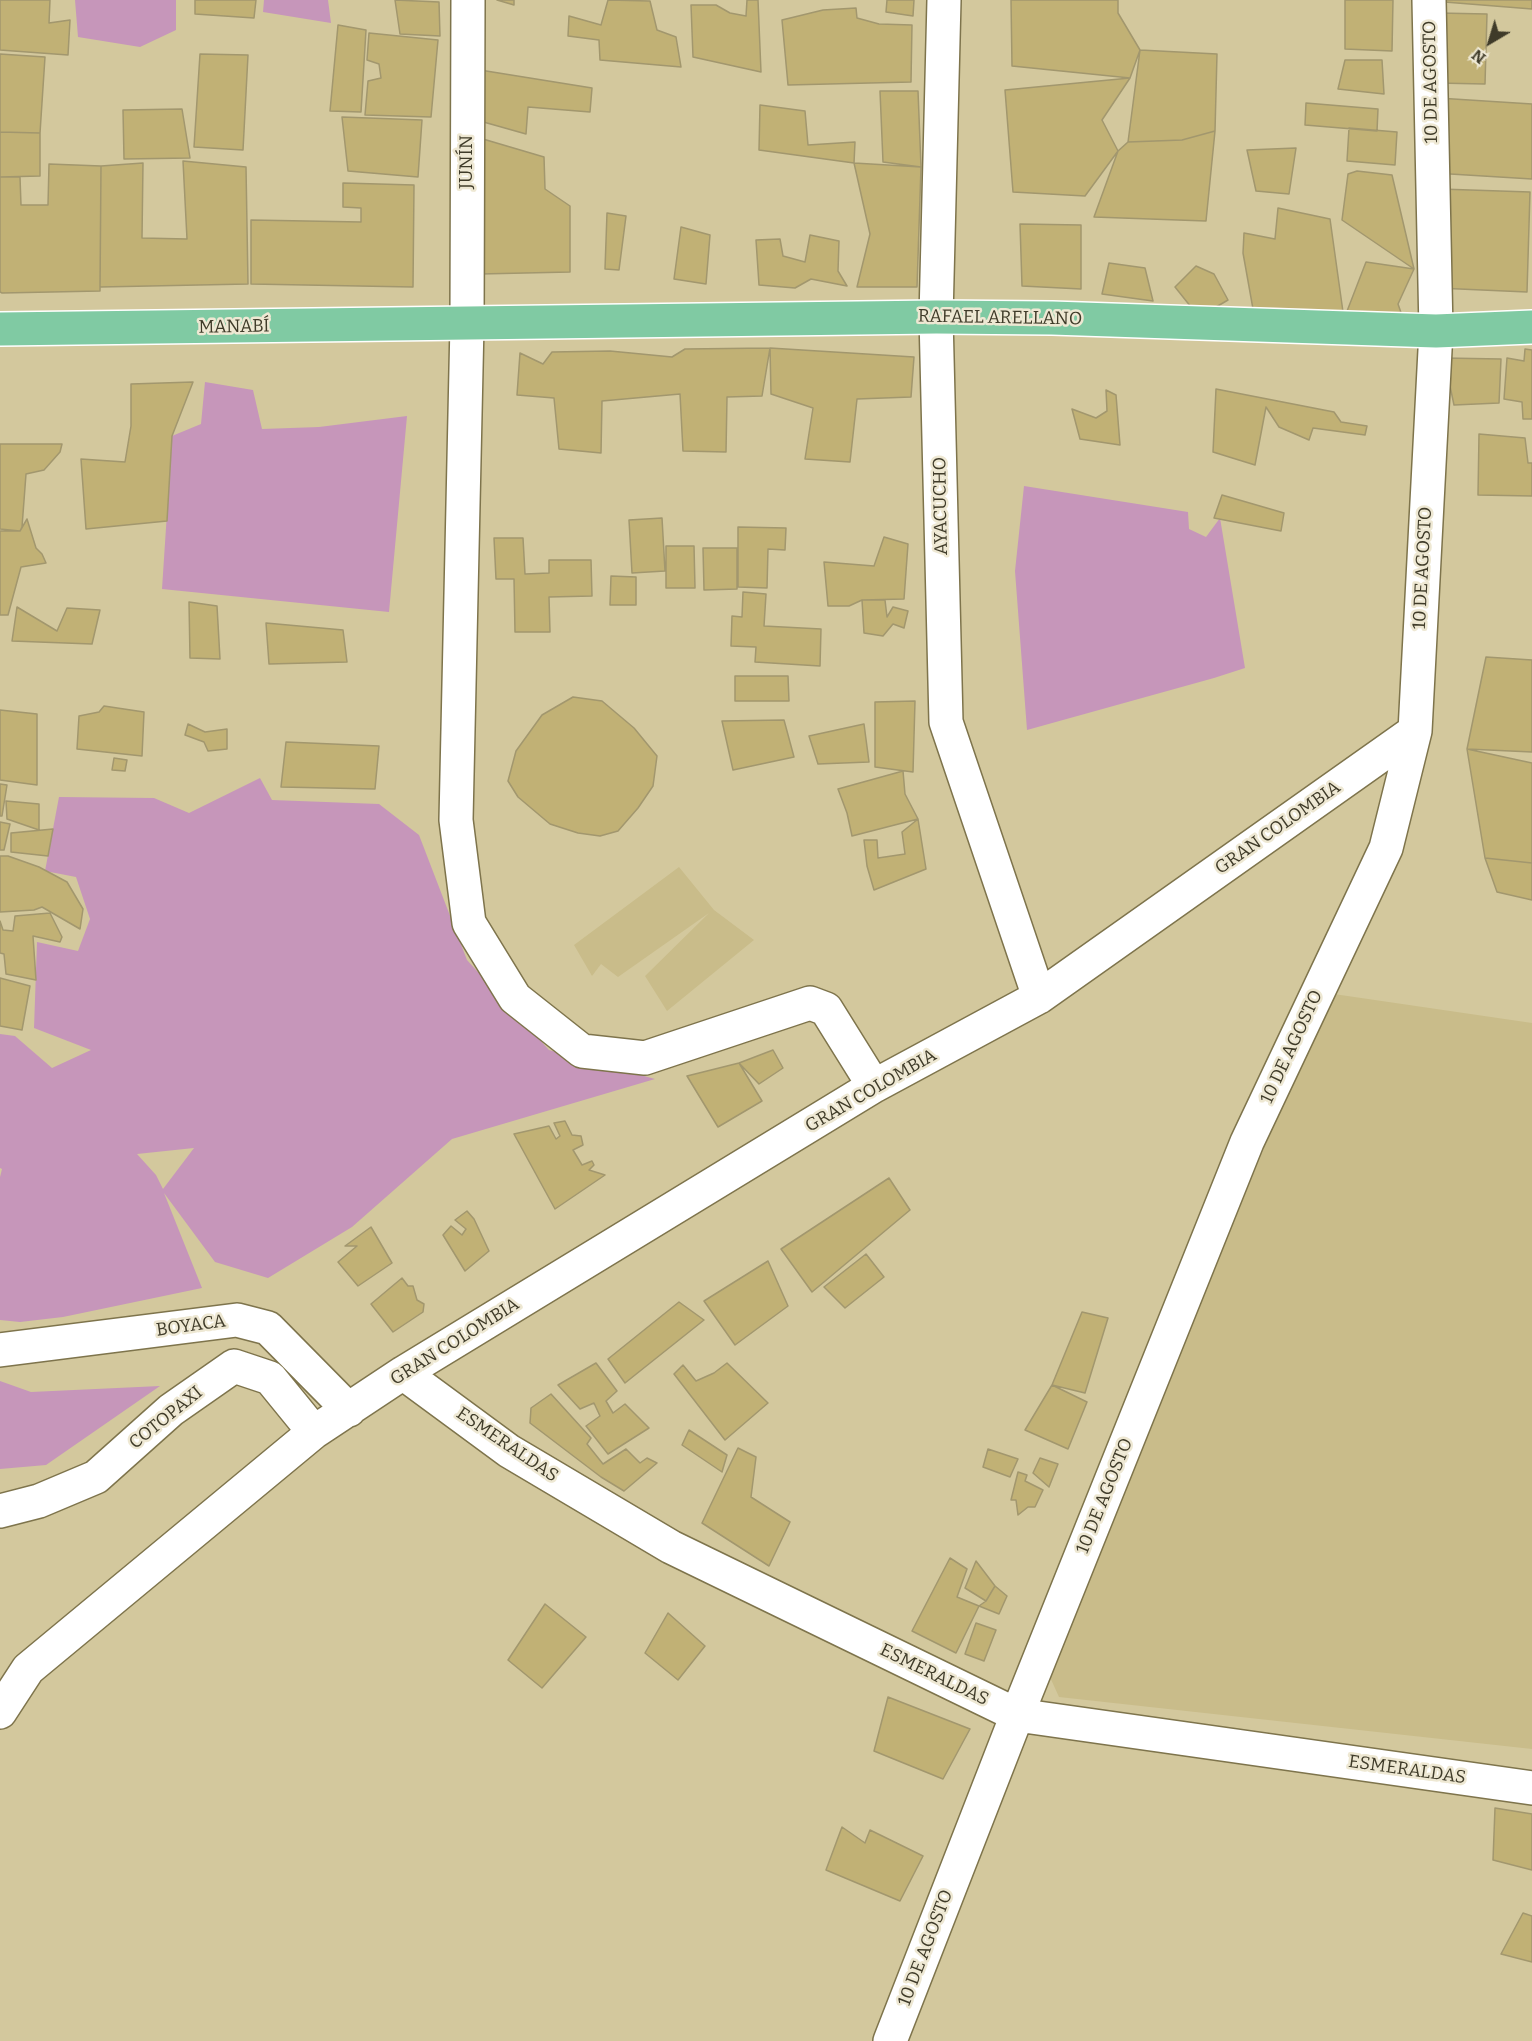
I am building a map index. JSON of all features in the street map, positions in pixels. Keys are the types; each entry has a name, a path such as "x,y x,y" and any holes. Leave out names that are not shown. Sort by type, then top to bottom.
{"main road":[{"name":"RAFAEL ARELLANO","path":"467,324 936,317 1052,318 1436,331 1532,327"},
{"name":"MANABÍ","path":"0,329 467,324"}],"street":[{"name":"JUNÍN","path":"468,0 467,324 456,820 469,923 515,998 582,1051 645,1058 810,1003 826,1009 874,1086"},
{"name":"AYACUCHO","path":"944,0 936,317 946,722 1039,997"},
{"name":"10 DE AGOSTO","path":"890,2041 1017,1715 1247,1142 1386,848 1414,731 1436,331 1429,0"},
{"name":"GRAN COLOMBIA","path":"0,1712 28,1669 314,1432 403,1373 874,1086 1039,997 1414,731"},
{"name":"BOYACA","path":"0,1350 237,1320 268,1328 349,1410"},
{"name":"COTOPAXI","path":"0,1511 39,1501 96,1477 171,1410 234,1366 270,1378 314,1432"},
{"name":"ESMERALDAS","path":"403,1373 509,1451 671,1547 1017,1715 1532,1788"}],"shaded area":[{"path":"75,0 176,0 176,30 140,47 78,37"},
{"path":"264,0 328,0 331,23 263,12"},
{"path":"205,382 253,390 262,429 319,427 407,416 389,612 162,589 172,436 201,424"},
{"path":"1024,486 1188,512 1189,529 1206,537 1220,518 1245,668 1027,730 1015,571"},
{"path":"260,778 272,800 379,804 419,835 467,960 549,1050 655,1079 452,1139 352,1227 268,1278 215,1262 164,1193 202,1288 63,1317 20,1322 0,1320 0,1177 2,1169 0,1168 0,1034 15,1036 52,1068 91,1050 34,1028 37,942 78,951 90,919 76,877 45,871 59,797 154,798 189,813","holes":["194,1148 163,1189 156,1175 137,1154"]},
{"path":"679,867 714,910 754,940 667,1011 645,976 709,913 618,977 601,964 592,976 574,945"},
{"path":"1327,993 1532,1023 1532,1749 1059,1697 1049,1675"},
{"path":"0,1381 31,1392 160,1386 46,1465 0,1469"}],"building":[{"path":"0,0 50,0 49,23 70,20 68,55 0,50"},
{"path":"195,0 256,0 254,18 195,14"},
{"path":"395,0 439,2 440,36 400,34"},
{"path":"497,0 514,0 514,5"},
{"path":"608,0 650,1 657,30 676,37 681,67 600,60 599,40 568,36 569,16 601,25"},
{"path":"747,0 758,0 761,72 693,57 691,5 716,5 730,13 746,16"},
{"path":"887,0 914,0 913,16 886,12"},
{"path":"1011,0 1118,0 1118,13 1140,50 1130,78 1012,66"},
{"path":"1345,0 1393,0 1392,51 1345,49"},
{"path":"1532,0 1532,9 1432,1"},
{"path":"856,8 857,18 879,24 912,25 911,82 788,85 782,20 823,10"},
{"path":"1438,13 1487,14 1485,84 1436,83"},
{"path":"338,25 366,30 361,112 330,111"},
{"path":"369,33 438,40 431,117 365,115 368,81 381,78 379,64 367,60"},
{"path":"1140,50 1217,54 1215,131 1182,140 1128,142"},
{"path":"0,54 45,57 40,133 0,132"},
{"path":"200,54 248,55 243,150 194,147"},
{"path":"1345,60 1382,60 1384,94 1338,89"},
{"path":"480,70 592,88 590,112 528,107 526,134 480,121"},
{"path":"1130,78 1102,120 1118,151 1085,196 1013,192 1005,90"},
{"path":"880,91 918,91 921,167 883,162"},
{"path":"1438,98 1532,104 1532,179 1434,173"},
{"path":"1306,103 1378,109 1377,131 1305,125"},
{"path":"760,105 805,111 808,145 855,142 854,163 759,150"},
{"path":"182,109 190,158 124,159 123,110"},
{"path":"342,117 422,120 418,177 348,171"},
{"path":"1349,128 1397,132 1395,165 1347,161"},
{"path":"1215,131 1206,221 1094,217 1118,151 1128,142 1182,140"},
{"path":"0,132 40,133 40,176 0,177"},
{"path":"483,139 544,157 545,189 570,206 570,272 480,274"},
{"path":"1296,148 1289,194 1256,191 1247,150"},
{"path":"183,161 246,167 248,284 100,287 101,166 143,163 142,238 187,239"},
{"path":"854,163 921,167 917,287 857,287 870,234"},
{"path":"49,164 101,166 100,291 2,293 0,292 0,177 20,177 21,205 48,205"},
{"path":"1357,171 1392,175 1414,269 1342,220 1348,174"},
{"path":"343,183 414,185 413,287 251,284 251,220 361,222 361,208 343,207"},
{"path":"1440,189 1530,192 1527,292 1437,288"},
{"path":"1278,208 1330,219 1344,319 1253,309 1243,253 1244,233 1275,239"},
{"path":"607,213 626,216 619,270 605,269"},
{"path":"1020,224 1081,225 1081,289 1022,286"},
{"path":"681,227 710,235 706,284 674,279"},
{"path":"810,235 839,241 838,271 847,286 811,279 795,288 759,285 756,240 780,239 783,256 805,262"},
{"path":"1366,262 1414,269 1398,304 1406,327 1344,319"},
{"path":"1109,263 1145,268 1153,301 1102,294"},
{"path":"1196,266 1214,274 1228,300 1199,317 1175,287"},
{"path":"770,348 914,357 911,397 857,399 850,462 805,459 813,408 771,394"},
{"path":"770,348 762,396 727,397 726,452 683,451 680,394 602,401 601,453 559,449 554,398 517,395 520,353 543,364 552,352 610,351 672,357 685,349"},
{"path":"1525,349 1532,350 1532,419 1523,419 1522,402 1504,399 1507,358 1524,361"},
{"path":"1444,358 1501,359 1499,403 1454,405"},
{"path":"193,382 172,436 167,521 86,529 81,459 125,462 131,426 131,384"},
{"path":"1216,389 1334,412 1341,422 1367,426 1365,435 1313,428 1309,440 1279,427 1266,407 1255,465 1213,452"},
{"path":"1106,390 1116,395 1120,445 1080,439 1072,409 1096,418 1107,411"},
{"path":"1479,434 1525,438 1528,463 1532,463 1532,496 1478,495"},
{"path":"0,444 62,444 60,452 44,470 26,474 20,531 0,529"},
{"path":"1222,495 1284,513 1281,531 1214,518"},
{"path":"662,518 665,571 632,573 629,520"},
{"path":"27,519 36,548 46,563 21,567 8,615 0,615 0,531 20,531"},
{"path":"738,527 786,528 785,550 768,549 767,588 738,587"},
{"path":"884,537 908,544 904,599 862,600 849,606 828,606 824,562 874,566"},
{"path":"494,538 523,538 525,574 549,573 549,560 591,560 592,596 549,597 550,632 515,632 514,579 496,579"},
{"path":"666,546 694,546 695,588 666,588"},
{"path":"703,548 737,548 737,589 704,590"},
{"path":"611,576 636,577 636,605 610,605"},
{"path":"743,592 766,594 764,626 821,629 820,666 755,662 756,647 731,646 732,616 742,617"},
{"path":"862,600 885,600 887,617 893,607 908,611 904,628 893,624 883,636 864,633"},
{"path":"189,602 217,606 220,659 190,658"},
{"path":"17,607 57,631 67,608 100,610 92,644 12,641"},
{"path":"266,623 343,630 347,662 269,664"},
{"path":"1486,657 1532,660 1532,752 1467,749"},
{"path":"735,676 788,676 789,701 735,701"},
{"path":"573,697 602,701 634,728 657,756 653,786 638,808 618,831 600,836 578,833 550,824 518,797 508,781 516,751 542,715"},
{"path":"915,701 913,772 875,767 875,702"},
{"path":"104,706 144,712 142,756 77,749 79,716 99,712"},
{"path":"0,710 37,714 37,785 0,780"},
{"path":"784,720 794,757 733,770 722,721"},
{"path":"188,724 205,732 227,729 227,749 208,751 204,742 185,735"},
{"path":"864,724 869,762 818,764 809,736"},
{"path":"286,742 379,746 375,789 281,787"},
{"path":"1467,749 1532,763 1532,863 1485,858"},
{"path":"114,758 127,760 125,771 112,770"},
{"path":"903,771 905,794 918,819 852,836 838,789"},
{"path":"0,784 7,785 2,816 0,816"},
{"path":"6,801 39,804 39,830 7,819"},
{"path":"918,819 926,869 874,890 867,866 864,840 877,840 878,858 905,854 902,832"},
{"path":"0,822 10,824 4,850 0,850"},
{"path":"53,829 48,856 11,852 11,833"},
{"path":"0,856 8,856 39,867 67,882 83,909 80,929 42,907 34,910 0,912"},
{"path":"1485,858 1532,863 1532,900 1497,892"},
{"path":"50,913 62,937 60,942 33,936 36,980 6,974 4,954 0,953 0,921 3,930 13,931 15,916"},
{"path":"0,978 30,986 22,1030 0,1026"},
{"path":"773,1050 783,1068 759,1084 739,1063"},
{"path":"739,1063 762,1101 718,1127 687,1076"},
{"path":"565,1121 572,1135 581,1136 583,1145 573,1150 582,1165 592,1161 594,1165 589,1170 605,1175 555,1209 514,1134 549,1126 556,1139 560,1136 554,1123"},
{"path":"889,1178 910,1210 812,1292 781,1249"},
{"path":"467,1211 474,1219 489,1251 465,1271 443,1235 451,1226 462,1235 466,1229 455,1220"},
{"path":"371,1227 392,1263 358,1286 338,1262 357,1246 345,1246"},
{"path":"866,1254 884,1277 845,1308 824,1287"},
{"path":"768,1261 788,1306 735,1345 704,1301"},
{"path":"402,1278 408,1286 413,1286 417,1300 424,1304 423,1312 393,1332 371,1304"},
{"path":"679,1302 704,1320 625,1383 608,1359"},
{"path":"1082,1312 1108,1318 1085,1393 1052,1385"},
{"path":"596,1363 617,1391 606,1401 613,1413 625,1404 649,1428 608,1454 586,1426 600,1416 594,1403 580,1409 558,1385"},
{"path":"727,1363 768,1403 725,1440 674,1374 683,1365 696,1381 714,1373"},
{"path":"1052,1385 1087,1402 1068,1449 1025,1430"},
{"path":"551,1394 591,1438 587,1444 603,1464 626,1449 640,1463 647,1458 657,1463 624,1491 601,1477 530,1423 531,1408"},
{"path":"689,1430 727,1455 722,1472 682,1445"},
{"path":"738,1448 756,1457 751,1497 790,1522 769,1566 702,1523"},
{"path":"988,1449 1018,1459 1010,1477 983,1467"},
{"path":"1040,1458 1058,1464 1049,1487 1033,1473"},
{"path":"1018,1472 1027,1475 1025,1481 1043,1490 1035,1507 1028,1507 1018,1515 1016,1500 1011,1500"},
{"path":"950,1558 967,1569 957,1597 979,1606 956,1653 912,1631"},
{"path":"976,1561 995,1586 986,1601 965,1588"},
{"path":"995,1586 1007,1596 999,1614 979,1606 986,1601"},
{"path":"545,1604 586,1637 542,1688 508,1660"},
{"path":"668,1613 705,1646 678,1680 645,1653"},
{"path":"976,1623 996,1630 984,1661 965,1654"},
{"path":"888,1697 970,1729 943,1779 874,1751"},
{"path":"1495,1808 1532,1814 1532,1870 1493,1860"},
{"path":"842,1827 865,1843 870,1830 923,1856 900,1901 826,1870"},
{"path":"1523,1913 1532,1916 1532,1962 1501,1954"}]}
